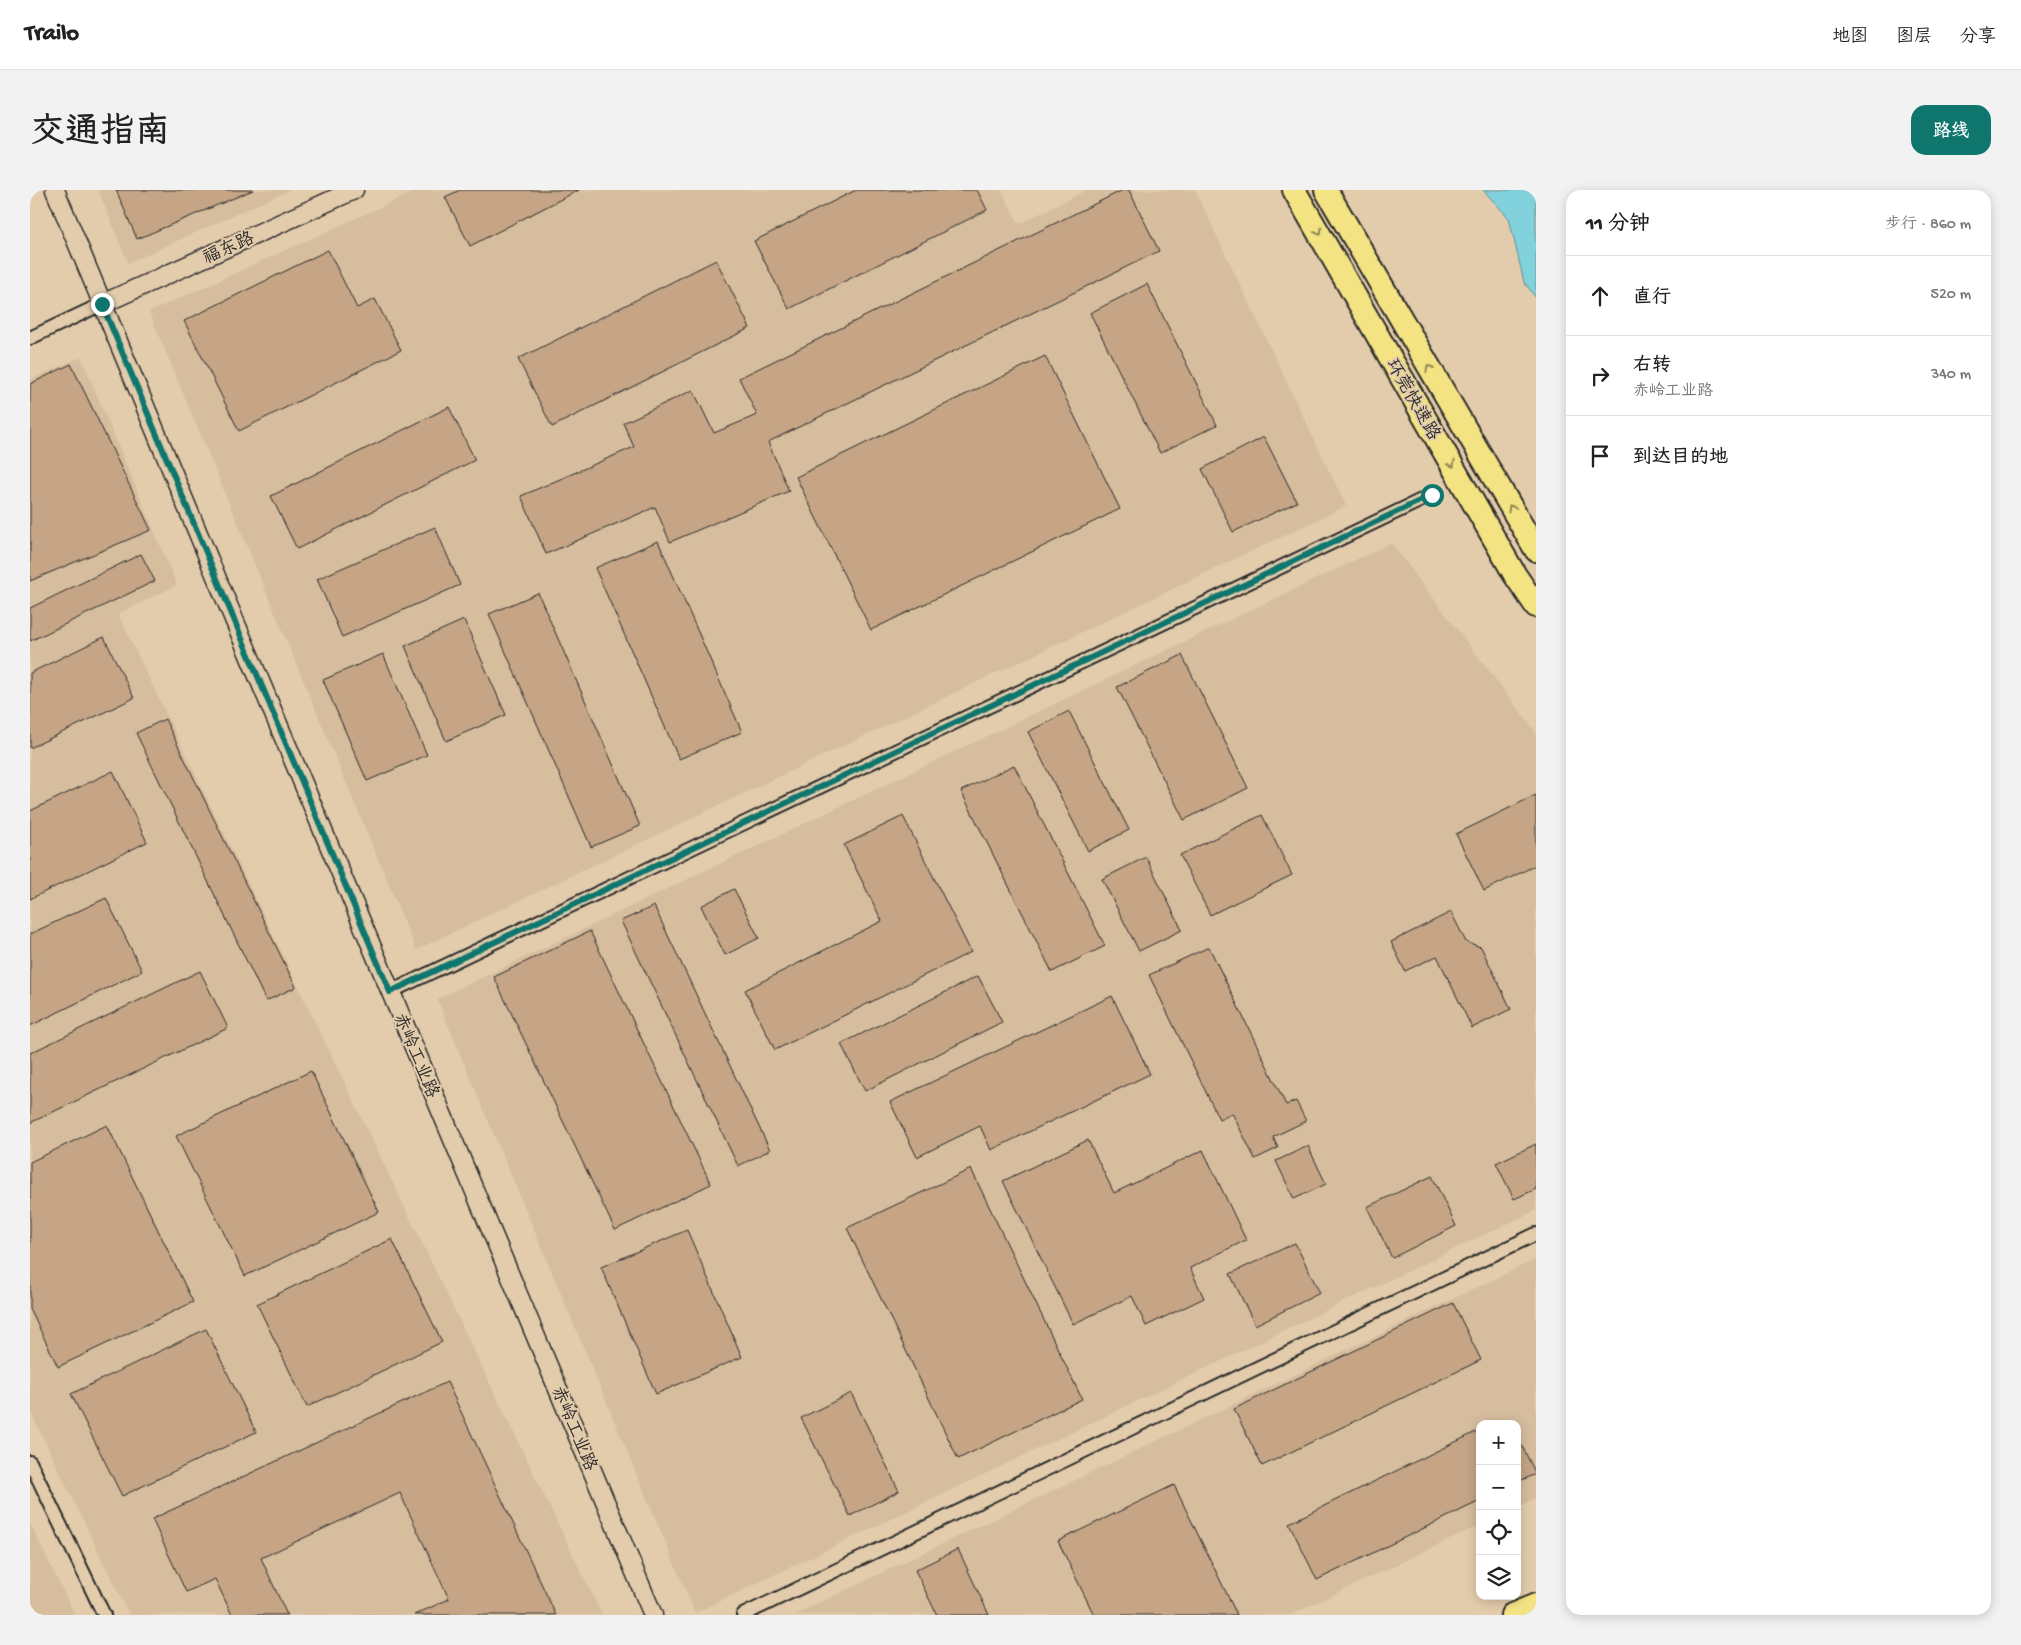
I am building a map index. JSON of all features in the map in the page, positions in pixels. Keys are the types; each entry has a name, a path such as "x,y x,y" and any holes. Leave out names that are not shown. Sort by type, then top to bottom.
{"highway":[{"name":"环莞快速路","path":"1294,190 1515,575 1536,606"},
{"name":"环莞快速路","path":"1326,190 1536,550"},
{"path":"1512,1615 1536,1605"}],"street":[{"name":"赤岭工业路","path":"55,190 653,1615"},
{"name":"福东路","path":"102,304 354,190"},
{"path":"30,338 102,304"},
{"path":"390,992 1432,495"},
{"path":"743,1615 1536,1234"},
{"path":"30,1462 104,1615"}],"shaded area":[{"path":"98,190 290,190 128,263"},
{"path":"418,190 1001,190 1019,224 1086,190 1195,190 1346,506 416,950 149,312"},
{"path":"81,357 177,585 118,614 602,1615 129,1615 30,1411 30,380"},
{"path":"1391,543 1536,732 1536,1210 695,1613 437,999"},
{"path":"1536,1259 1536,1498 1521,1505 1521,1420 1476,1420 1476,1527 1291,1615 794,1615"},
{"path":"30,1523 75,1615 30,1615"}],"water":[{"path":"1483,190 1536,190 1536,298 1524,282 1509,218"}],"building":[{"path":"116,190 253,190 137,239"},
{"path":"460,190 579,190 470,246 445,197"},
{"path":"856,190 977,190 987,210 789,309 754,241"},
{"path":"1123,190 1129,190 1159,251 768,442 789,491 670,542 655,507 546,554 521,496 634,447 623,423 693,390 714,433 757,415 739,378"},
{"path":"328,250 357,308 375,299 401,350 239,431 184,321"},
{"path":"716,260 750,328 552,427 518,359"},
{"path":"1147,284 1217,425 1160,453 1090,313"},
{"path":"1045,356 1120,509 871,630 796,477"},
{"path":"71,364 151,530 30,581 30,384"},
{"path":"449,407 475,460 297,549 271,496"},
{"path":"1264,437 1297,502 1233,532 1202,469"},
{"path":"435,527 460,585 342,637 317,579"},
{"path":"658,541 742,732 679,759 595,568"},
{"path":"141,554 155,581 30,641 30,608"},
{"path":"538,593 640,826 591,847 489,614"},
{"path":"464,620 506,715 446,741 405,646"},
{"path":"104,637 134,698 30,748 30,673"},
{"path":"383,654 427,755 367,781 323,680"},
{"path":"1182,655 1248,788 1184,820 1117,687"},
{"path":"1069,711 1129,830 1088,851 1028,732"},
{"path":"165,719 296,987 266,1001 136,733"},
{"path":"1014,765 1105,946 1052,972 961,791"},
{"path":"113,771 147,842 30,899 30,811"},
{"path":"1536,795 1536,865 1484,891 1456,834"},
{"path":"1262,815 1292,875 1210,915 1180,855"},
{"path":"903,816 971,952 775,1050 745,990 882,921 844,845"},
{"path":"1146,857 1182,930 1139,951 1102,879"},
{"path":"734,889 759,938 725,955 701,906"},
{"path":"106,898 142,971 30,1026 30,934"},
{"path":"654,906 770,1150 738,1166 621,921"},
{"path":"1451,912 1466,942 1481,947 1511,1009 1472,1028 1437,956 1405,971 1391,942"},
{"path":"590,931 711,1184 615,1230 494,977"},
{"path":"1209,947 1286,1105 1296,1101 1306,1121 1273,1137 1278,1148 1255,1159 1232,1113 1219,1119 1149,975"},
{"path":"200,971 228,1028 30,1123 30,1053"},
{"path":"978,976 1002,1022 865,1091 841,1044"},
{"path":"1112,996 1150,1074 991,1150 980,1126 917,1157 890,1102"},
{"path":"311,1071 379,1212 245,1276 176,1136"},
{"path":"107,1125 193,1302 58,1367 30,1309 30,1162"},
{"path":"1088,1140 1114,1193 1203,1150 1246,1240 1190,1268 1204,1298 1146,1326 1132,1296 1073,1324 1003,1181"},
{"path":"1536,1144 1536,1189 1514,1199 1496,1163"},
{"path":"1308,1146 1326,1184 1294,1199 1276,1161"},
{"path":"971,1169 1082,1399 958,1459 847,1228"},
{"path":"1432,1176 1456,1226 1392,1258 1367,1207"},
{"path":"687,1230 742,1357 656,1394 601,1267"},
{"path":"392,1239 442,1342 307,1407 257,1304"},
{"path":"1295,1243 1320,1293 1255,1325 1230,1274"},
{"path":"1453,1303 1481,1360 1262,1466 1234,1409"},
{"path":"206,1329 256,1432 122,1496 71,1394"},
{"path":"447,1382 556,1615 414,1615 449,1599 400,1493 261,1558 287,1615 232,1615 215,1579 186,1592 152,1519"},
{"path":"851,1393 899,1491 850,1516 801,1418"},
{"path":"1476,1432 1476,1503 1317,1580 1289,1523"},
{"path":"1521,1444 1536,1474 1521,1480"},
{"path":"1174,1485 1237,1615 1094,1615 1058,1541"},
{"path":"958,1549 989,1615 937,1615 915,1570"}],"route":[{"path":"102,304 390,992 1432,495"}]}
